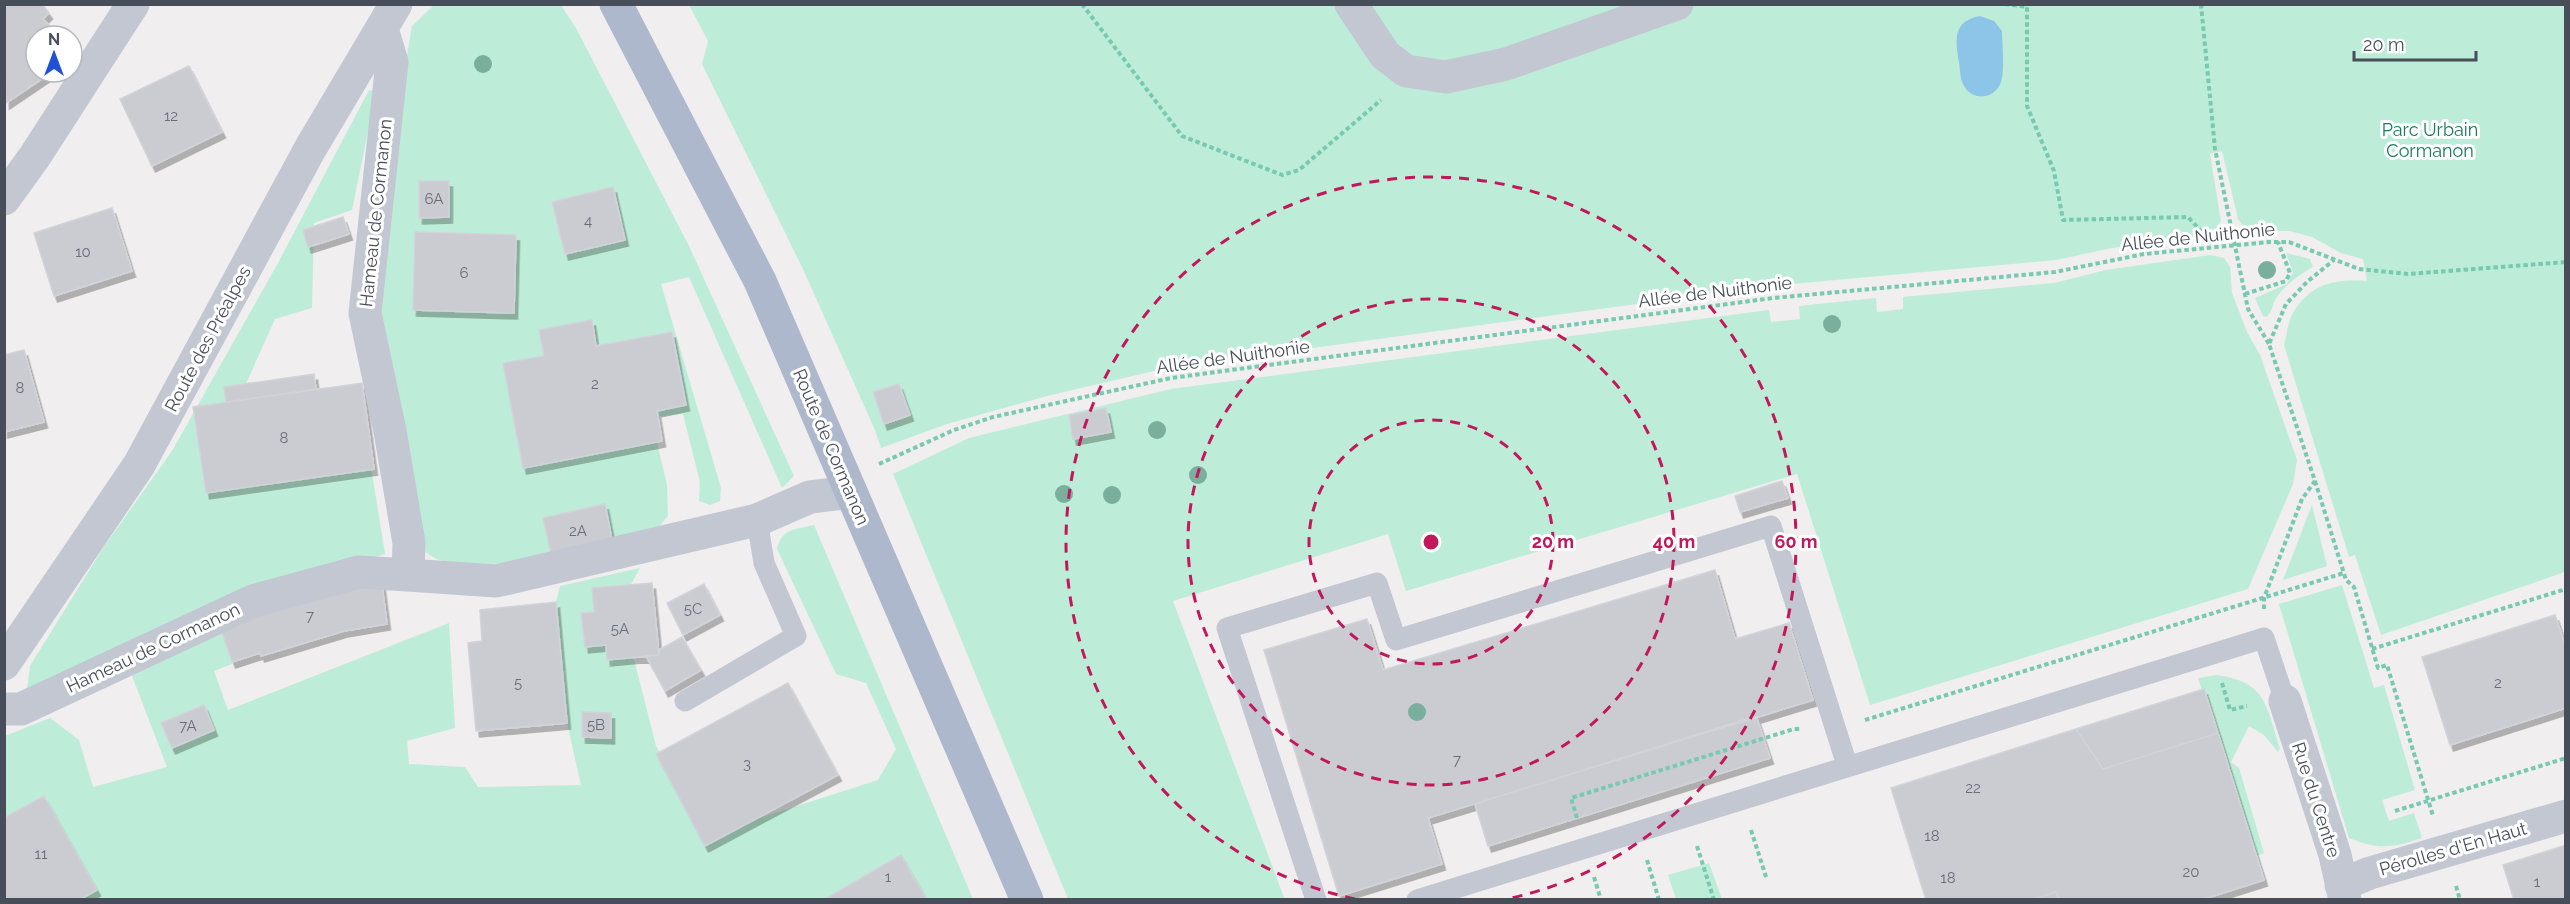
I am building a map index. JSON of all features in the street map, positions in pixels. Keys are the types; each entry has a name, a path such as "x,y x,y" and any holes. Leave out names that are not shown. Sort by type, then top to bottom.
{"main road":[{"name":"Route de Cormanon","path":"616,4 760,281 1027,900"}],"street":[{"path":"4,199 35,156 133,4"},
{"path":"1351,4 1385,55 1406,71 1446,77 1506,64 1677,4"},
{"name":"Hameau de Cormanon","path":"389,17 392,62 365,313 390,431 409,543 408,575"},
{"name":"Route des Préalpes","path":"4,664 139,465 310,149 389,17"},
{"name":"Hameau de Cormanon","path":"4,709 21,709 253,601 359,572 496,581 757,520 810,497 851,492"},
{"name":"Rue du Centre","path":"2284,698 2335,855 2343,892"},
{"name":"Pérolles d'En Haut","path":"2343,892 2370,873 2565,816"}],"lane":[{"path":"684,701 796,636 764,563 757,520"},
{"path":"1316,900 1227,628 1377,582 1396,640 1771,526 1847,765"},
{"path":"1417,900 1740,798 2264,638 2284,698"}],"path":[{"path":"1082,4 1182,136 1282,175 1299,170 1396,87 1406,71"},
{"path":"2005,4 2027,8 2027,106 2054,171 2063,220 2188,216 2214,246"},
{"path":"2201,4 2215,149 2248,309 2269,344 2346,580 2354,587 2378,668 2387,665 2445,852"},
{"path":"2245,294 2286,281 2290,273 2278,242"},
{"name":"Allée de Nuithonie","path":"876,465 954,430 993,417 1170,378 1773,298 2055,272 2144,254 2235,244 2278,242 2289,242 2359,269 2408,274 2565,262"},
{"path":"2269,344 2286,304 2308,281 2334,260"},
{"path":"2264,638 2264,598 2302,499 2315,481"},
{"path":"1601,900 1570,798 1794,729 1836,729 2344,573"},
{"path":"2372,649 2565,589"},
{"path":"2213,654 2230,710 2284,698"},
{"path":"2395,811 2565,758"},
{"path":"1740,798 1767,880"},
{"path":"1687,815 1714,900"},
{"path":"1638,831 1659,900"}],"green space":[{"path":"434,5 561,5 577,30 689,246 794,476 782,488 689,277 661,284 721,488 720,501 710,505 699,501 700,482 683,414 651,417 667,485 668,516 654,532 569,552 499,564 467,565 441,561 424,550 376,319 379,223 412,26"},
{"name":"Parc Urbain Cormanon","path":"689,5 2565,5 2565,572 2381,635 2355,555 2349,557 2284,345 2291,316 2308,295 2334,282 2367,281 2363,259 2341,253 2312,237 2290,231 2247,231 2238,219 2222,151 2210,154 2221,221 2213,234 2112,248 2056,260 1771,286 1171,367 1047,396 947,424 881,448 802,267 702,64 708,41"},
{"path":"369,90 376,92 352,210 314,223 312,308 275,319 223,435 370,461 385,554 261,591 27,689 30,666 103,548 172,451 278,263"},
{"path":"2286,253 2310,259 2313,267 2287,286 2278,295 2270,314 2263,316 2255,298 2287,284 2293,272"},
{"path":"2210,255 2224,258 2230,267 2232,293 2247,332 2260,355 2297,460 2293,484 2248,589 1870,705 1797,474 1406,591 1388,534 1173,601 1285,900 1068,899 893,474 969,438 1171,389 1769,310 1771,322 1800,319 1799,306 1876,298 1877,312 1903,309 1903,297 2054,283 2106,270"},
{"path":"2312,505 2327,566 2283,580"},
{"path":"814,525 973,899 5,900 5,736 50,718 79,740 93,787 167,767 129,668 220,627 232,664 214,671 228,710 449,623 455,728 407,741 409,764 465,767 478,787 581,785 567,723 556,602 560,586 640,568 620,604 656,746 707,835 878,780 896,749 866,683 836,674 777,549 786,533"},
{"path":"2342,585 2374,688 2384,685 2415,790 2382,800 2389,821 2414,813 2422,838 2402,844 2377,846 2349,838 2279,604"},
{"path":"2217,675 2246,683 2262,698 2280,748 2278,752 2264,735 2249,726 2231,762 2239,768 2264,853 2254,857 2198,678"},
{"path":"1709,863 1722,899 1676,899 1668,875"}],"water":[{"path":"1980,16 1994,21 2002,31 2003,57 2002,77 1998,88 1988,95 1977,96 1971,94 1963,84 1957,39 1960,27 1965,22"}],"building":[{"path":"4,4 42,4 49,13 43,19 48,24 24,24 24,84 34,84 6,103"},
{"path":"189,66 222,132 152,166 120,99"},
{"path":"419,181 449,181 449,217 419,218"},
{"path":"613,187 625,240 565,254 552,202"},
{"path":"112,208 132,271 54,296 34,233"},
{"path":"343,217 349,234 308,247 303,230"},
{"path":"415,232 516,235 514,313 413,310"},
{"path":"592,320 596,346 672,332 686,405 657,411 662,441 523,468 503,363 544,356 539,330"},
{"path":"24,350 44,422 4,432 4,355"},
{"path":"314,374 316,389 226,402 224,387"},
{"path":"362,383 374,469 206,493 193,407"},
{"path":"899,384 910,415 884,424 873,392"},
{"path":"1106,408 1111,432 1073,439 1069,415"},
{"path":"1782,481 1788,498 1740,512 1735,496"},
{"path":"605,504 613,545 552,558 543,518"},
{"path":"1715,570 1735,639 1789,623 1813,700 1428,818 1442,864 1339,896 1264,650 1367,619 1383,670"},
{"path":"381,578 387,624 344,631 261,656 260,653 232,662 220,627"},
{"path":"652,583 659,655 607,660 606,645 585,647 581,613 594,612 592,588"},
{"path":"704,584 720,615 683,635 667,603"},
{"path":"556,602 567,723 476,731 468,643 482,641 480,610"},
{"path":"2555,615 2566,648 2566,708 2450,745 2422,657"},
{"path":"682,637 701,670 665,691 646,656 659,655 659,650"},
{"path":"788,683 838,775 705,846 656,754"},
{"path":"2204,689 2218,733 2103,769 2076,729"},
{"path":"204,705 214,730 172,748 161,723"},
{"path":"582,712 611,713 611,738 582,737"},
{"path":"1756,716 1770,758 1488,846 1475,804"},
{"path":"2076,729 2103,769 2218,733 2264,880 2201,900 2060,900 2056,892 2032,900 1926,900 1891,788"},
{"path":"44,796 97,890 79,900 4,900 4,818"},
{"path":"2566,845 2566,900 2514,900 2503,865"},
{"path":"901,855 927,900 823,900"},
{"path":"2056,892 2060,900 2032,900"}]}
